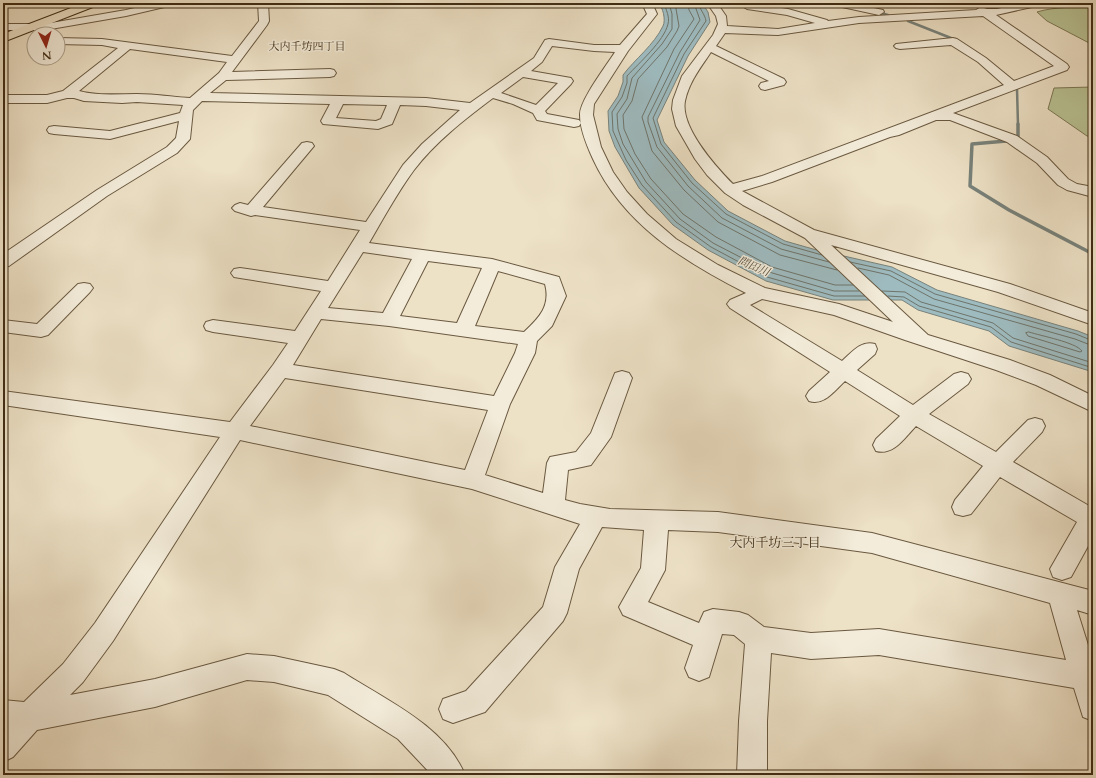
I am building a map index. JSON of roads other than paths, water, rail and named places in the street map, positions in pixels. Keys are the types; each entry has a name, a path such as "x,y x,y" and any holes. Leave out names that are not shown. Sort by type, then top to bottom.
{"main road":[{"path":"31,26 94,3"},
{"path":"4,34 26,28"}],"street":[{"path":"51,26 126,13 169,3"},
{"path":"3,262 102,193 172,150 183,139 188,109 223,76 264,21 263,3"},
{"path":"647,3 652,14 623,49 588,104 586,115 594,148 606,172 622,195 641,217 670,242 712,269 760,293 839,310 917,335 1043,380 1093,405"},
{"path":"712,3 721,16 723,24 709,48 688,76 679,100 679,115 702,159 730,190 748,202 814,237 1004,288 1093,319"},
{"path":"837,3 889,14 893,18"},
{"path":"730,190 767,179 887,132 894,132 940,115 978,98 1063,67 971,3"},
{"path":"720,29 778,32 827,24 893,18 986,14 1038,3"},
{"path":"736,30 746,11 788,12 827,24"},
{"path":"4,34 26,37"},
{"path":"66,41 102,42 236,60"},
{"path":"900,46 953,41 982,60 1014,86"},
{"path":"3,747 16,716 73,673 104,632 235,431 280,370 408,168 444,130 538,60 549,42 594,48 623,49"},
{"path":"67,94 127,46"},
{"path":"709,48 715,49 780,82 766,86"},
{"path":"223,76 330,72"},
{"path":"522,73 567,81 538,110"},
{"path":"3,100 47,99 67,94 122,100 137,98 338,100 448,104 472,108"},
{"path":"492,94 517,101 538,110 542,117 574,123"},
{"path":"338,100 328,121 378,125 386,121 395,102"},
{"path":"940,115 953,117 1015,141 1042,160 1063,182 1072,187 1093,192"},
{"path":"54,130 110,136 155,122 186,116"},
{"path":"308,146 245,209 371,227"},
{"path":"814,237 917,335"},
{"path":"359,247 492,264 553,281 557,296 546,322 528,340 525,353 500,404 472,480"},
{"path":"389,320 423,254"},
{"path":"463,331 492,264"},
{"path":"240,273 332,287"},
{"path":"3,326 41,331 84,288"},
{"path":"760,293 736,304 842,372 997,465 1092,518 1062,569"},
{"path":"315,313 389,320 528,340"},
{"path":"213,326 300,338"},
{"path":"816,396 868,349"},
{"path":"280,370 500,404"},
{"path":"553,506 558,463 583,459 600,436 622,378"},
{"path":"884,445 914,415 961,379"},
{"path":"3,398 235,431 472,480 553,506 596,517 610,519 718,522 872,543 1093,604"},
{"path":"963,507 997,465 1035,426"},
{"path":"453,709 475,702 554,613 568,567 596,517"},
{"path":"656,520 653,570 632,607 708,639"},
{"path":"1060,595 1093,707"},
{"path":"699,668 713,621 739,624 760,639 811,646 878,642 1084,676"},
{"path":"752,775 753,721 760,639"},
{"path":"16,716 155,693 247,667 274,669 334,683 408,729 439,759 450,775"}],"water":[{"name":"問田川","path":"658,3 702,3 708,12 710,22 688,56 657,120 664,142 695,180 728,211 785,241 892,267 937,290 1078,331 1093,337 1093,372 1009,346 989,331 918,310 902,300 833,300 766,281 708,250 673,225 639,188 615,147 609,131 608,111 618,96 623,82 623,75 650,46 663,26 664,14"}],"waterway":[{"path":"877,12 888,15"},
{"path":"908,21 956,40"},
{"path":"1014,85 1017,89 1018,125"},
{"path":"1018,125 1018,140 972,144 970,186 1009,210 1093,254"}],"district":[{"name":"大内千坊四丁目","path":"307,46"},
{"name":"大内千坊三丁目","path":"775,542"}]}
